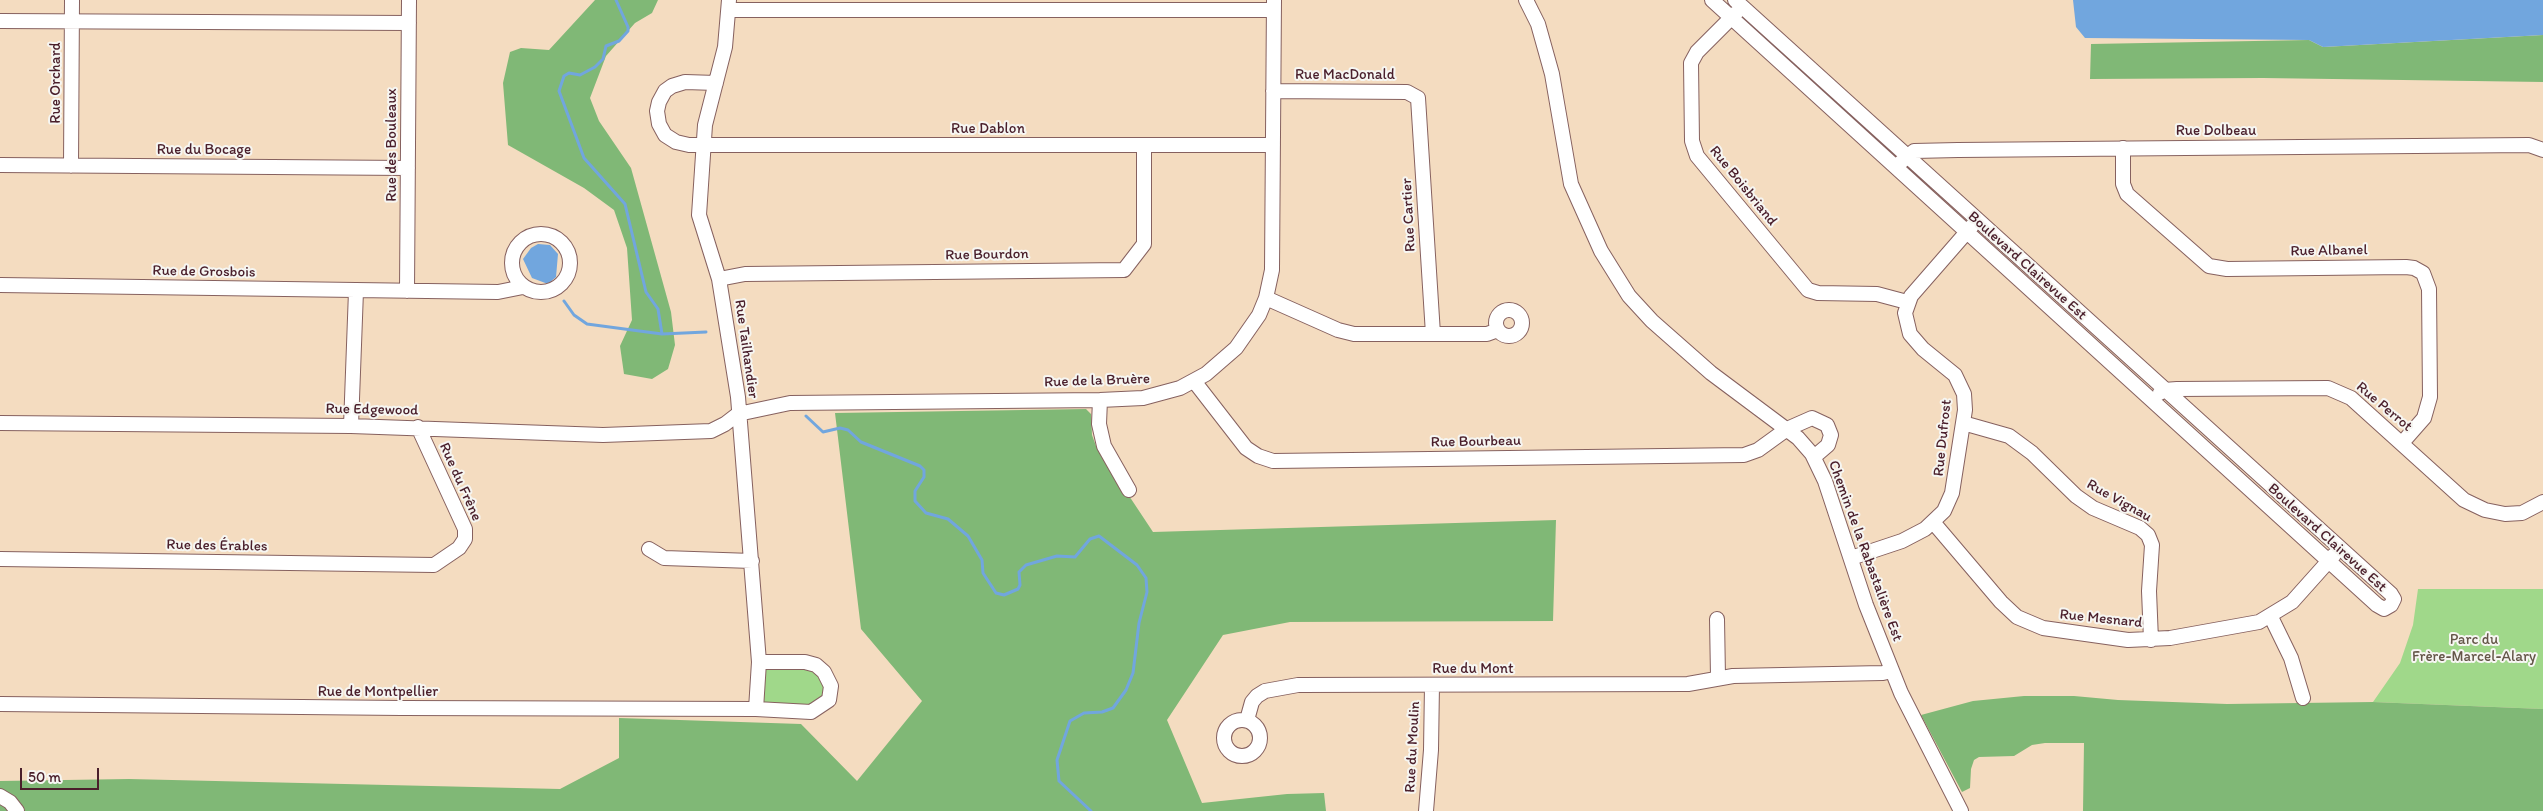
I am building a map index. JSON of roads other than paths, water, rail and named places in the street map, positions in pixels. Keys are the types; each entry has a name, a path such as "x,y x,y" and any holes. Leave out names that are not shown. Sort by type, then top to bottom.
{"street":[{"name":"Rue Orchard","path":"71,166 72,0"},
{"name":"Rue des Bouleaux","path":"407,291 409,0"},
{"name":"Chemin de la Rabastalière Est","path":"1526,0 1538,24 1547,56 1571,184 1588,224 1613,273 1629,296 1665,333 1710,373 1787,429 1802,442 1814,458 1826,481 1851,558 1892,671 1911,715 1961,811"},
{"name":"Boulevard Clairevue Est","path":"1712,0 1966,233 2381,608 2386,609 2391,605 2393,596 1738,4"},
{"name":"Rue Boisbriand","path":"1738,4 1730,18 1697,52 1691,63 1692,141 1697,156 1808,290 1818,293 1883,295 1907,302"},
{"path":"729,5 1274,5"},
{"name":"Rue Tailhandier","path":"729,5 725,47 705,125 699,215 718,279 731,349 752,561 759,662 756,708"},
{"name":"Rue de la Bruère","path":"738,414 790,403 1143,398 1161,394 1194,381 1222,362 1236,348 1259,315 1266,298 1272,270 1274,5"},
{"path":"0,21 409,23"},
{"name":"Rue Dablon","path":"716,83 689,82 676,84 666,91 657,106 658,124 669,138 680,144 703,145 1273,145"},
{"name":"Rue MacDonald","path":"1274,91 1406,92 1416,95"},
{"name":"Rue Cartier","path":"1416,95 1420,107 1432,334"},
{"name":"Rue Bourdon","path":"718,279 745,274 1124,270 1144,244 1144,145"},
{"name":"Rue Dolbeau","path":"1906,156 1914,151 2123,148 2529,145 2543,150"},
{"name":"Rue Albanel","path":"2123,148 2123,184 2127,194 2209,266 2228,269 2407,267 2423,273 2429,289 2430,397 2424,418 2402,443"},
{"path":"1895,168 1906,156"},
{"name":"Rue du Bocage","path":"0,165 408,168"},
{"path":"1907,302 1977,220"},
{"path":"543,234 560,241 570,257 568,277 561,285 542,293 523,287 513,271 514,253 518,245 525,239 543,234"},
{"name":"Rue de Grosbois","path":"0,285 498,292 523,287"},
{"path":"352,426 356,291"},
{"path":"1266,298 1348,333 1487,334 1498,330"},
{"name":"Rue Dufrost","path":"1851,558 1909,538 1933,522 1947,505 1954,487 1965,399 1960,384 1950,371 1923,349 1910,334 1905,317 1907,302"},
{"name":"Rue Bourbeau","path":"1194,381 1246,448 1258,456 1273,461 1739,455 1758,450 1787,429 1809,418 1818,419 1827,425 1831,435 1830,443 1814,458"},
{"name":"Rue Perrot","path":"2164,390 2328,388 2351,398 2464,500 2485,510 2505,514 2522,513 2543,502"},
{"path":"2153,401 2164,390"},
{"path":"1100,400 1099,424 1104,446 1129,490"},
{"name":"Rue Edgewood","path":"0,423 418,427 602,435 711,431 725,424 738,414"},
{"name":"Rue Vignau","path":"1963,423 2009,436 2032,453 2088,504 2140,528 2148,535 2152,545 2149,591 2151,640"},
{"name":"Rue du Frêne","path":"418,427 465,529 465,539 459,548 434,565"},
{"name":"Rue Mesnard","path":"1933,522 2006,608 2023,620 2052,630 2128,640 2151,640 2246,626 2271,617 2292,602 2340,549"},
{"path":"649,549 664,558 752,561"},
{"name":"Rue des Érables","path":"0,559 434,565"},
{"path":"2271,617 2291,658 2303,698"},
{"path":"1717,619 1718,677"},
{"name":"Rue de Montpellier","path":"0,704 402,708 756,708 811,712 823,706 832,693 831,686 824,672 816,665 805,662 759,662"},
{"name":"Rue du Mont","path":"1247,720 1252,702 1265,691 1281,687 1314,684 1688,684 1718,677 1883,673 1892,671"},
{"name":"Rue du Moulin","path":"1426,811 1431,750 1432,685"},
{"path":"0,796 10,802 17,811"}],"water":[{"path":"2073,0 2543,0 2543,35 2323,47 2309,40 2085,38 2076,27"},
{"path":"538,244 550,245 558,254 556,277 548,284 532,278 523,259 531,248"}],"waterway":[{"path":"616,0 628,31 619,41 606,46 603,59 595,67 580,75 569,73 564,76 559,91 584,158 625,204 646,292 658,309 662,334 706,332"},
{"path":"564,301 574,315 587,324 662,334"},
{"path":"806,416 823,432 840,428 848,430 861,442 920,466 924,470 924,477 915,491 915,501 926,513 948,519 968,536 982,560 983,573 996,593 1004,595 1018,589 1020,585 1019,572 1026,565 1057,556 1075,557 1090,539 1099,536 1137,565 1146,578 1147,592 1139,623 1133,673 1126,690 1113,708 1102,712 1084,713 1070,721 1057,760 1059,781 1091,811"}],"park label":[{"name":"Parc du Frère-Marcel-Alary","path":"2474,648"}]}
